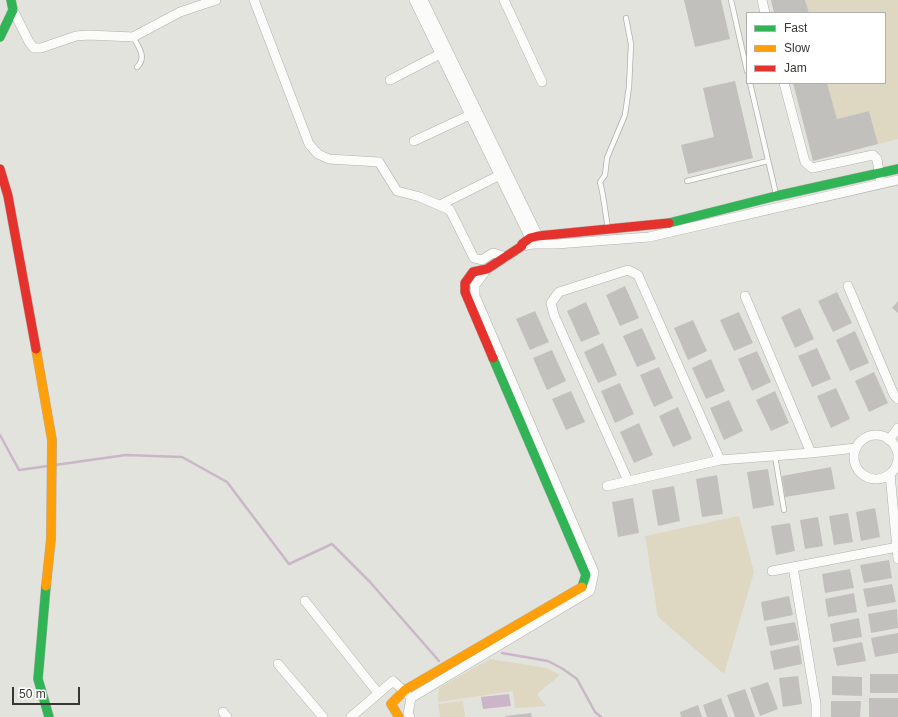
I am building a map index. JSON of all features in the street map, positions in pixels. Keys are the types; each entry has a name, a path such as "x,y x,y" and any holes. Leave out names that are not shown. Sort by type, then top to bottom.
{"street":[{"path":"11,0 29,42 34,48 41,48 76,36 88,35 125,38 133,37 180,12 216,0"},
{"path":"254,0 309,144 318,154 329,159 379,162 397,190 420,196 450,210 474,258 482,260 493,253 506,257"},
{"path":"414,0 500,176 534,237"},
{"path":"423,0 534,237"},
{"path":"504,0 542,82"},
{"path":"762,0 765,12"},
{"path":"0,37 14,10"},
{"path":"390,80 440,54"},
{"path":"784,84 805,162 812,168 873,155 877,159 880,179"},
{"path":"414,141 470,115"},
{"path":"0,169 8,196 52,440 51,539 44,600 38,679 48,717"},
{"path":"522,246 533,244 556,244 649,237 880,179 898,169"},
{"path":"440,205 500,176"},
{"path":"399,717 391,704 583,586 586,575 465,292 465,283 473,272 487,269 534,237 671,223 776,196 880,179 898,180"},
{"path":"628,481 554,314 551,303 559,292 628,270 638,275 720,460"},
{"path":"848,286 894,395 898,399"},
{"path":"745,296 811,453"},
{"path":"889,440 898,428"},
{"path":"870,436 880,436 889,440 895,447 898,457 896,466 890,474 881,478 871,479 862,475 856,467 854,458 856,448 862,440 870,436"},
{"path":"607,486 720,460 856,448"},
{"path":"890,474 898,559"},
{"path":"772,571 897,547"},
{"path":"793,567 816,704 814,717"},
{"path":"305,601 378,693"},
{"path":"278,664 323,717"},
{"path":"351,717 393,681 408,694 408,714 410,717"}],"lane":[{"path":"731,0 746,67"},
{"path":"608,229 604,196 600,182 605,175 607,158 625,115 629,86 631,44 626,18"},
{"path":"133,37 142,54 141,64 137,67"},
{"path":"750,84 776,196"},
{"path":"687,181 768,161"},
{"path":"775,456 784,510"}],"shaded area":[{"path":"805,0 898,0 898,139 878,144 869,111 837,119 827,84 886,84 886,12 809,12"},
{"path":"739,516 754,572 724,674 658,617 645,536"},
{"path":"490,659 547,668 560,675 537,694 546,706 515,708 513,691 438,702 439,688"},
{"path":"509,694 511,706 483,709 481,697"},
{"path":"463,701 465,717 440,717 438,704"}],"building":[{"path":"684,0 721,0 730,39 695,47"},
{"path":"771,0 805,0 809,12 774,12"},
{"path":"735,81 753,158 688,174 681,145 714,137 703,88"},
{"path":"793,84 827,84 837,119 869,111 878,144 813,161"},
{"path":"625,286 639,318 620,326 606,295"},
{"path":"837,292 852,323 833,332 818,301"},
{"path":"898,301 898,313 892,308"},
{"path":"586,302 600,334 581,342 567,311"},
{"path":"800,308 814,339 795,348 781,317"},
{"path":"535,311 549,342 530,350 516,319"},
{"path":"739,312 753,343 734,351 720,320"},
{"path":"693,320 707,351 688,360 674,328"},
{"path":"642,328 656,359 637,367 623,336"},
{"path":"855,331 869,363 850,371 836,340"},
{"path":"603,343 617,375 598,383 584,352"},
{"path":"817,348 831,379 812,387 798,356"},
{"path":"552,350 566,381 547,390 533,358"},
{"path":"757,351 771,382 752,391 738,359"},
{"path":"711,359 725,391 706,399 692,368"},
{"path":"659,367 673,398 654,407 640,375"},
{"path":"874,372 888,403 869,412 855,381"},
{"path":"620,383 634,414 615,423 601,391"},
{"path":"836,388 850,419 831,428 817,396"},
{"path":"571,391 585,422 566,430 552,399"},
{"path":"775,391 789,423 771,431 756,400"},
{"path":"729,400 743,431 724,440 710,408"},
{"path":"678,407 692,439 673,447 659,416"},
{"path":"639,423 653,455 634,463 620,432"},
{"path":"831,467 835,489 785,497 782,476"},
{"path":"768,469 774,505 753,509 747,472"},
{"path":"717,475 723,514 702,517 696,479"},
{"path":"674,486 680,521 658,526 652,490"},
{"path":"633,498 639,533 618,537 612,502"},
{"path":"875,508 880,537 861,541 856,512"},
{"path":"848,513 853,542 834,545 829,516"},
{"path":"818,517 823,546 805,549 800,520"},
{"path":"790,523 795,551 776,555 771,526"},
{"path":"889,560 892,578 864,583 860,565"},
{"path":"850,569 854,588 825,593 822,574"},
{"path":"892,584 896,602 867,607 863,589"},
{"path":"854,593 857,612 828,617 825,599"},
{"path":"789,596 793,615 764,621 761,602"},
{"path":"897,609 898,628 871,633 868,614"},
{"path":"859,618 862,637 833,642 830,624"},
{"path":"795,622 799,640 770,646 766,627"},
{"path":"898,633 898,653 875,657 871,638"},
{"path":"862,642 866,661 837,666 833,648"},
{"path":"799,645 802,664 774,670 770,651"},
{"path":"870,674 898,674 898,693 870,693"},
{"path":"798,676 802,704 783,707 779,678"},
{"path":"832,676 862,677 862,696 832,695"},
{"path":"768,682 778,709 760,716 750,688"},
{"path":"745,689 755,717 735,717 727,695"},
{"path":"721,698 728,717 707,717 703,705"},
{"path":"869,698 898,698 898,717 869,717"},
{"path":"831,701 861,701 860,717 831,717"},
{"path":"698,705 702,717 681,717 680,712"},
{"path":"531,713 532,717 505,716"}],"waterway":[{"path":"0,435 19,470 48,466"},
{"path":"55,465 126,455 182,457 227,482 289,564 332,544 370,582 439,661"},
{"path":"502,653 548,661 563,669 577,679 595,712 601,717"}],"traffic: fast":[{"path":"0,37 13,10 11,0"},
{"path":"669,223 776,196 898,169"},
{"path":"493,358 586,575 582,587"},
{"path":"46,586 38,679 49,717"}],"traffic: slow":[{"path":"36,349 52,440 51,539 46,586"},
{"path":"399,717 391,704 405,690 582,587"}],"traffic: jam":[{"path":"0,169 8,196 36,349"},
{"path":"493,358 465,292 465,283 473,272 487,269 522,246 522,244 530,238 669,223"}]}
